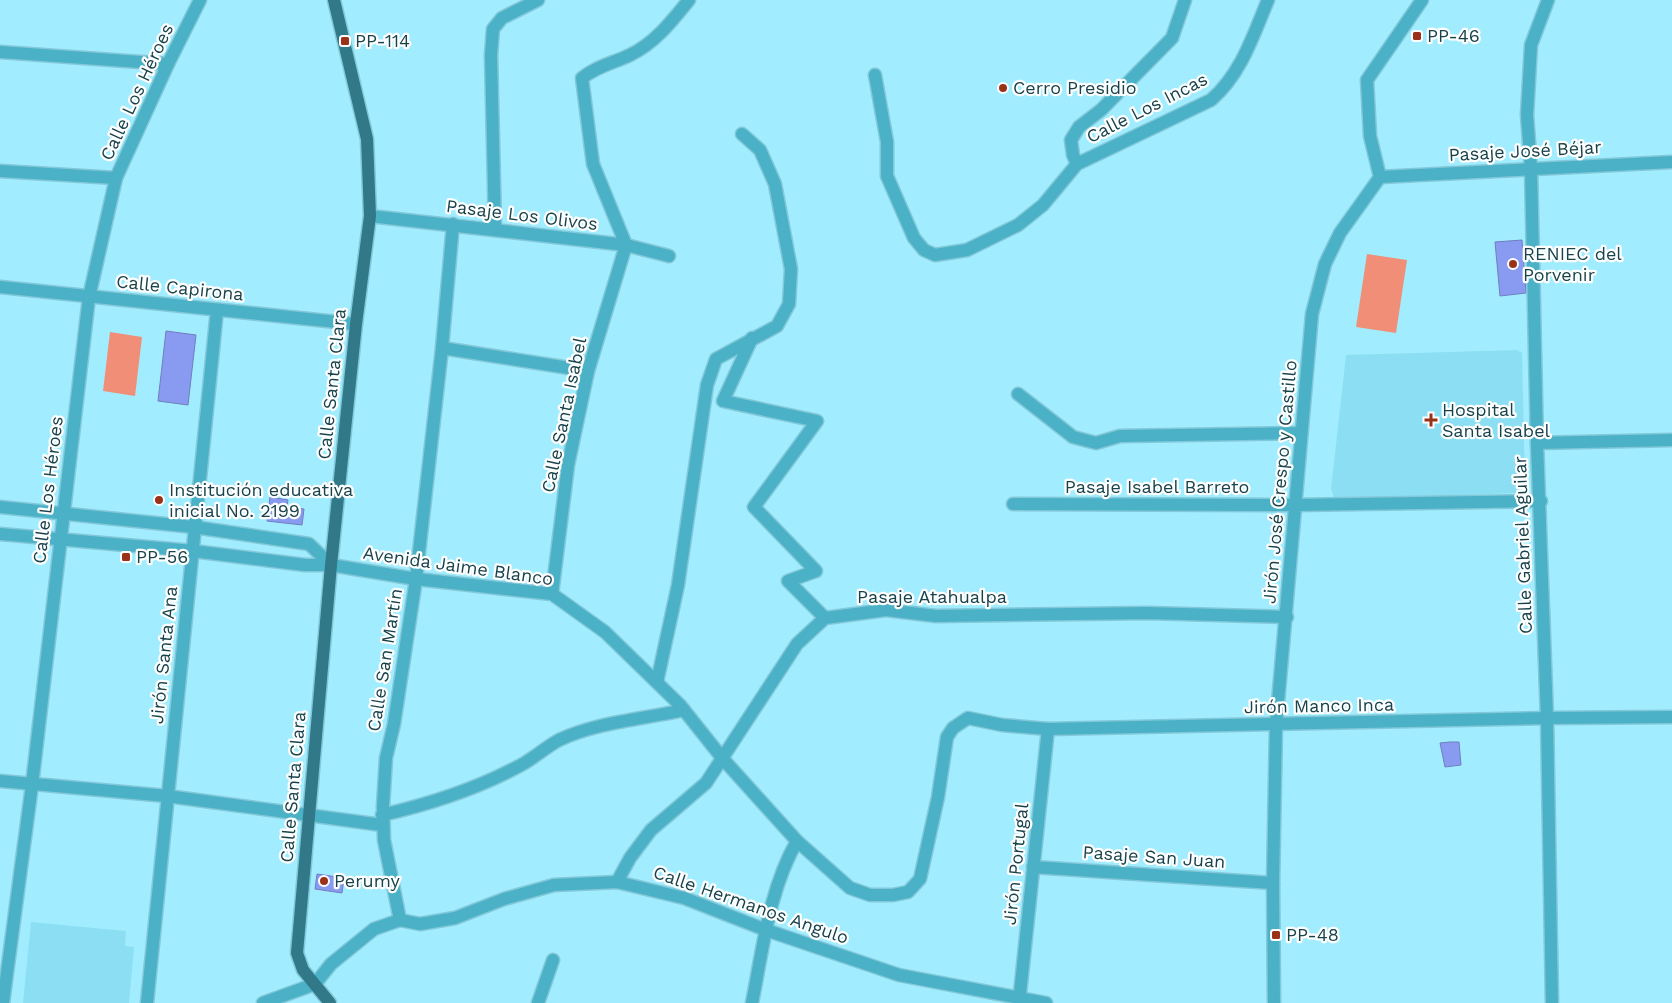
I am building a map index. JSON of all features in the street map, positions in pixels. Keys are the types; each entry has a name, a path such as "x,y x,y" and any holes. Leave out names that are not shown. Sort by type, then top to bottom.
{"main road":[{"name":"Calle Santa Clara","path":"315,984 303,970 297,953 331,565 356,324 370,216 367,139 334,0"},
{"path":"315,984 330,1003"}],"street":[{"name":"Calle Los Héroes","path":"3,1003 32,784 90,297 116,178 168,64 200,0"},
{"path":"495,230 491,55 493,29 502,18 538,0"},
{"path":"626,245 593,164 582,78 595,68 631,54 662,33 689,0"},
{"path":"875,75 887,142 887,176 914,238 924,250 935,255 966,250 1018,225 1042,205 1077,164 1073,155 1071,140 1079,127 1100,110 1172,38 1185,0"},
{"name":"Calle Los Incas","path":"1077,164 1211,100 1227,86 1236,72 1268,0"},
{"path":"1380,176 1370,136 1367,80 1422,0"},
{"name":"Calle Gabriel Aguilar","path":"1548,0 1531,45 1527,115 1531,169 1537,443 1541,501 1552,1003"},
{"path":"0,52 168,64"},
{"path":"657,682 678,585 707,385 716,359 777,326 789,304 791,269 775,184 760,150 742,134"},
{"name":"Pasaje José Béjar","path":"1380,176 1672,162"},
{"path":"0,171 116,178"},
{"name":"Jirón José Crespo y Castillo","path":"1274,1003 1273,883 1276,724 1287,617 1300,433 1312,314 1325,264 1340,233 1380,176"},
{"name":"Pasaje Los Olivos","path":"370,216 626,245 668,256"},
{"name":"Calle San Martín","path":"400,920 382,820 386,758 394,724 416,579 442,348 453,224"},
{"name":"Calle Santa Isabel","path":"552,594 568,465 588,371 626,245"},
{"name":"Calle Capirona","path":"0,287 356,324"},
{"name":"Jirón Santa Ana","path":"147,1003 217,310"},
{"path":"617,882 630,858 651,830 706,783 797,644 825,618 788,581 816,571 754,507 816,421 723,401 752,338"},
{"path":"442,348 588,371"},
{"path":"1018,394 1073,437 1096,442 1120,436 1300,433"},
{"path":"1537,443 1672,440"},
{"name":"Pasaje Isabel Barreto","path":"1013,504 1296,505 1541,501"},
{"path":"0,507 194,527 308,544 331,565"},
{"name":"Avenida Jaime Blanco","path":"0,534 192,551 305,565 331,565 416,579 552,594 606,632 657,682 684,710 723,759 797,841 850,888 870,895 893,895 908,892 920,879 926,860 948,738 952,728 968,718"},
{"name":"Pasaje Atahualpa","path":"825,618 886,610 936,616 1148,613 1287,617"},
{"path":"0,781 167,796 308,816 382,820 433,803 498,777 559,740 600,727 684,710"},
{"name":"Jirón Manco Inca","path":"968,718 1002,725 1048,729 1672,717"},
{"name":"Jirón Portugal","path":"1019,1001 1048,729"},
{"path":"752,1003 766,930 784,864 797,841"},
{"name":"Pasaje San Juan","path":"1033,866 1273,883"},
{"name":"Calle Hermanos Angulo","path":"315,984 331,964 374,929 400,920 420,924 455,918 504,899 554,885 617,882 684,898 766,930 899,975 1019,1001 1046,1003"},
{"path":"538,1003 553,960"},
{"path":"262,1003 315,984"}],"shaded area":[{"path":"1367,254 1407,260 1396,333 1356,327"},
{"path":"110,332 142,337 135,396 103,391"},
{"name":"Hospital Santa Isabel","path":"1517,350 1522,353 1525,484 1517,493 1335,500 1331,489 1346,355"},
{"path":"31,922 126,931 125,946 134,947 129,1003 23,1003"}],"building":[{"path":"1522,240 1526,293 1500,296 1495,242"},
{"path":"166,331 196,335 188,405 158,401"},
{"path":"270,497 288,500 287,507 304,509 302,525 267,521"},
{"path":"1459,742 1461,765 1445,767 1440,743"},
{"path":"317,874 344,878 342,893 315,889"}],"place":[{"name":"PP-46","path":"1417,36"},
{"name":"PP-114","path":"345,41"},
{"name":"Cerro Presidio","path":"1003,88"},
{"name":"RENIEC del Porvenir","path":"1513,264"},
{"name":"Hospital Santa Isabel","path":"1431,420"},
{"name":"Institución educativa inicial No. 2199","path":"159,500"},
{"name":"PP-56","path":"126,557"},
{"name":"Perumy","path":"324,881"},
{"name":"PP-48","path":"1276,935"}]}
